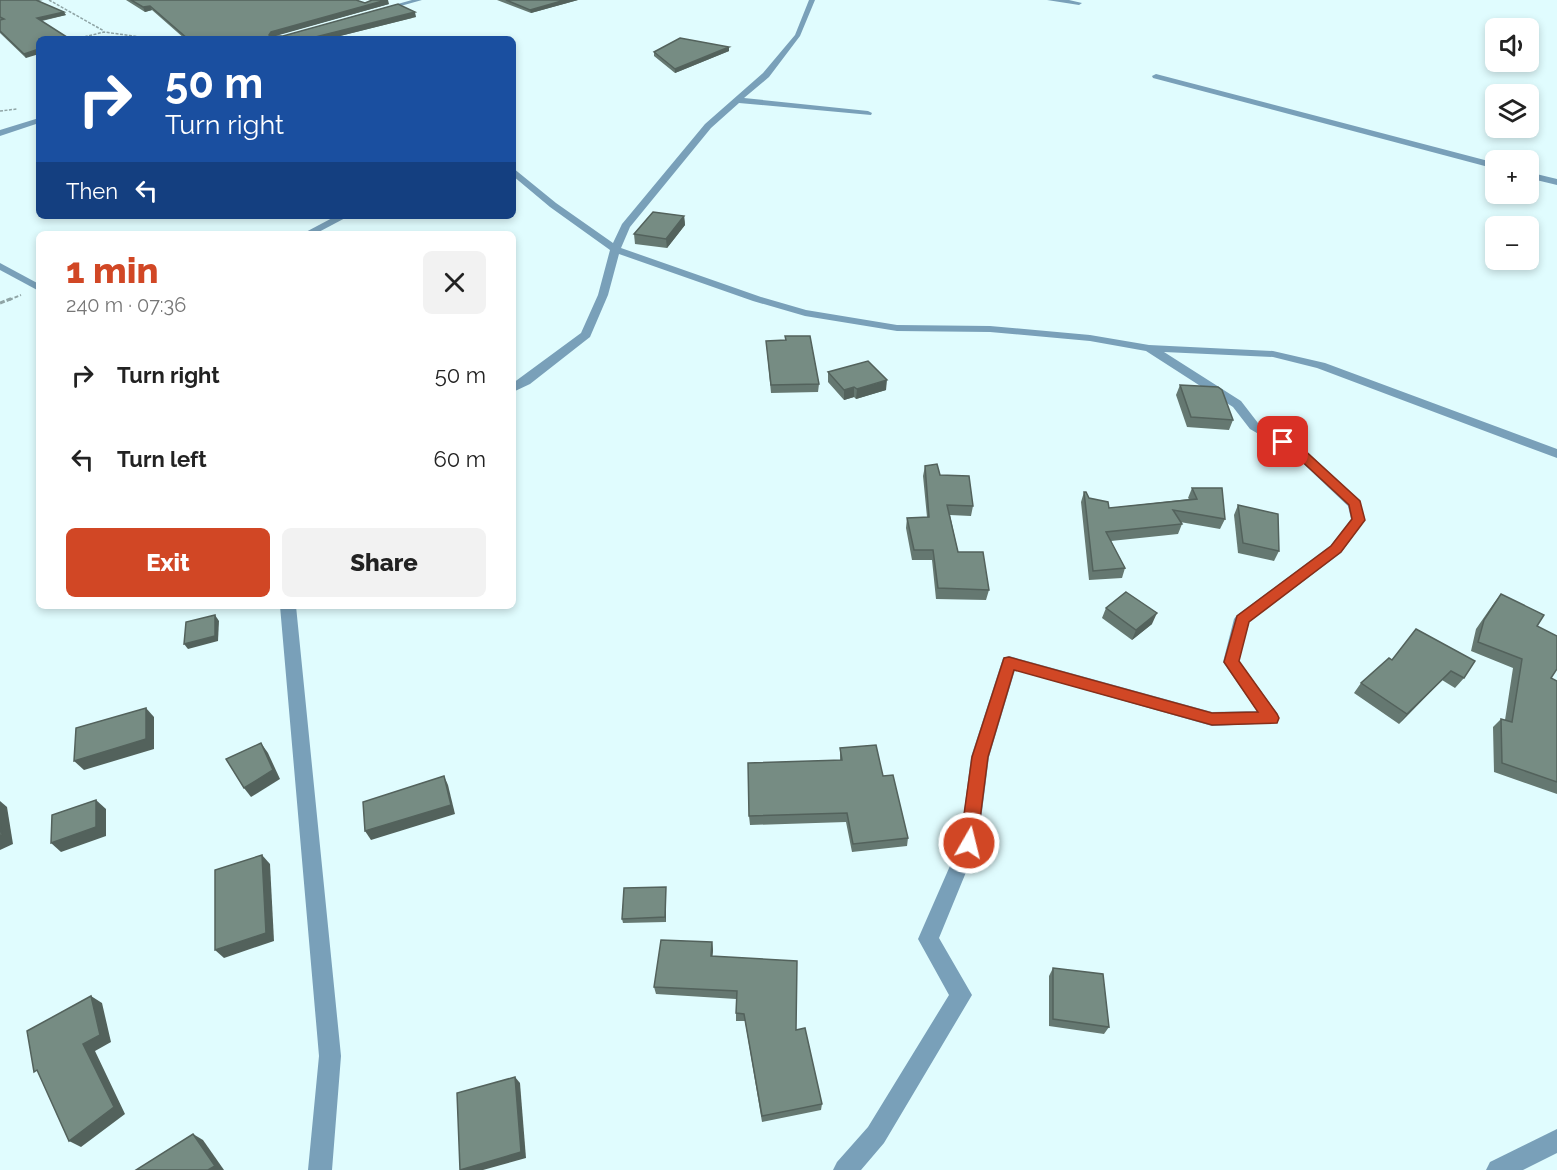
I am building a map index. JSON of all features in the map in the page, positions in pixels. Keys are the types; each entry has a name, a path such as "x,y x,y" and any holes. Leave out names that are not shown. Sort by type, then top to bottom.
{"street":[{"path":"315,28 419,0"},
{"path":"516,386 586,335 603,295 615,249 625,226 708,126 766,75 798,35 812,0"},
{"path":"1050,0 1080,3"},
{"path":"1156,76 1485,163"},
{"path":"738,100 868,113"},
{"path":"0,133 36,121"},
{"path":"516,174 553,205 615,249 805,314 897,328 990,330 1090,338 1149,348 1273,354 1322,365 1557,454"},
{"path":"1539,178 1557,182"},
{"path":"313,231 338,219"},
{"path":"0,266 36,286"},
{"path":"845,1170 876,1135 961,995 928,939 969,843 980,757 1009,662 1212,719 1271,718 1231,662 1242,619 1336,549 1358,520 1355,504 1298,451 1254,426 1237,404 1149,348"},
{"path":"288,609 330,1056 320,1170"},
{"path":"1498,1170 1557,1141"}],"path":[{"path":"49,0 104,32"},
{"path":"88,36 104,32 133,36"}],"building":[{"path":"0,0 36,0 64,12 37,18 65,36 36,36 36,50 24,54 0,31 0,20 4,19 0,17"},
{"path":"131,0 356,0 365,3 372,0 386,0 271,32 269,35 271,36 185,36 150,6 143,7"},
{"path":"506,0 565,0 530,10"},
{"path":"398,4 415,12 319,36 283,36"},
{"path":"680,38 729,47 675,69 654,52"},
{"path":"653,212 684,216 666,239 634,234"},
{"path":"785,336 810,336 819,384 771,385 766,341 786,340"},
{"path":"868,361 887,380 857,389 854,387 844,390 828,372"},
{"path":"1180,385 1218,387 1222,390 1233,420 1191,417"},
{"path":"937,464 940,475 969,476 973,506 947,505 958,552 983,552 989,590 938,588 933,550 914,550 907,518 929,517 925,466"},
{"path":"1192,488 1222,488 1225,519 1173,510 1182,524 1106,532 1125,568 1093,571 1084,492 1089,498 1108,502 1109,508 1197,499"},
{"path":"1238,505 1278,514 1279,551 1243,543"},
{"path":"1126,592 1157,613 1136,630 1106,608"},
{"path":"1501,594 1544,615 1537,626 1557,636 1557,669 1551,678 1557,681 1557,782 1502,763 1501,719 1512,722 1522,659 1478,642 1484,620"},
{"path":"215,615 215,636 184,644 186,622"},
{"path":"1416,629 1475,661 1464,678 1451,671 1407,714 1361,683 1389,658 1392,660"},
{"path":"146,708 146,739 74,761 76,728"},
{"path":"261,743 273,770 244,788 226,759"},
{"path":"876,745 883,776 893,775 908,838 853,844 847,813 749,816 748,763 842,760 840,748"},
{"path":"444,776 451,805 365,831 363,802"},
{"path":"96,800 96,827 51,843 52,815"},
{"path":"262,855 266,933 215,950 215,870"},
{"path":"666,887 665,917 622,919 624,888"},
{"path":"661,940 712,942 711,956 797,961 796,1030 805,1028 822,1104 762,1116 744,1014 736,1013 737,991 654,987"},
{"path":"1053,968 1103,974 1109,1027 1053,1019"},
{"path":"91,996 100,1035 83,1044 114,1107 69,1141 37,1070 34,1072 27,1031"},
{"path":"515,1077 521,1152 460,1170 457,1093"},
{"path":"193,1134 215,1166 208,1170 136,1170"}],"route":[{"path":"969,843 980,757 1009,662 1212,719 1271,718 1231,662 1242,619 1336,549 1358,520 1355,504 1298,451 1283,442"}]}
